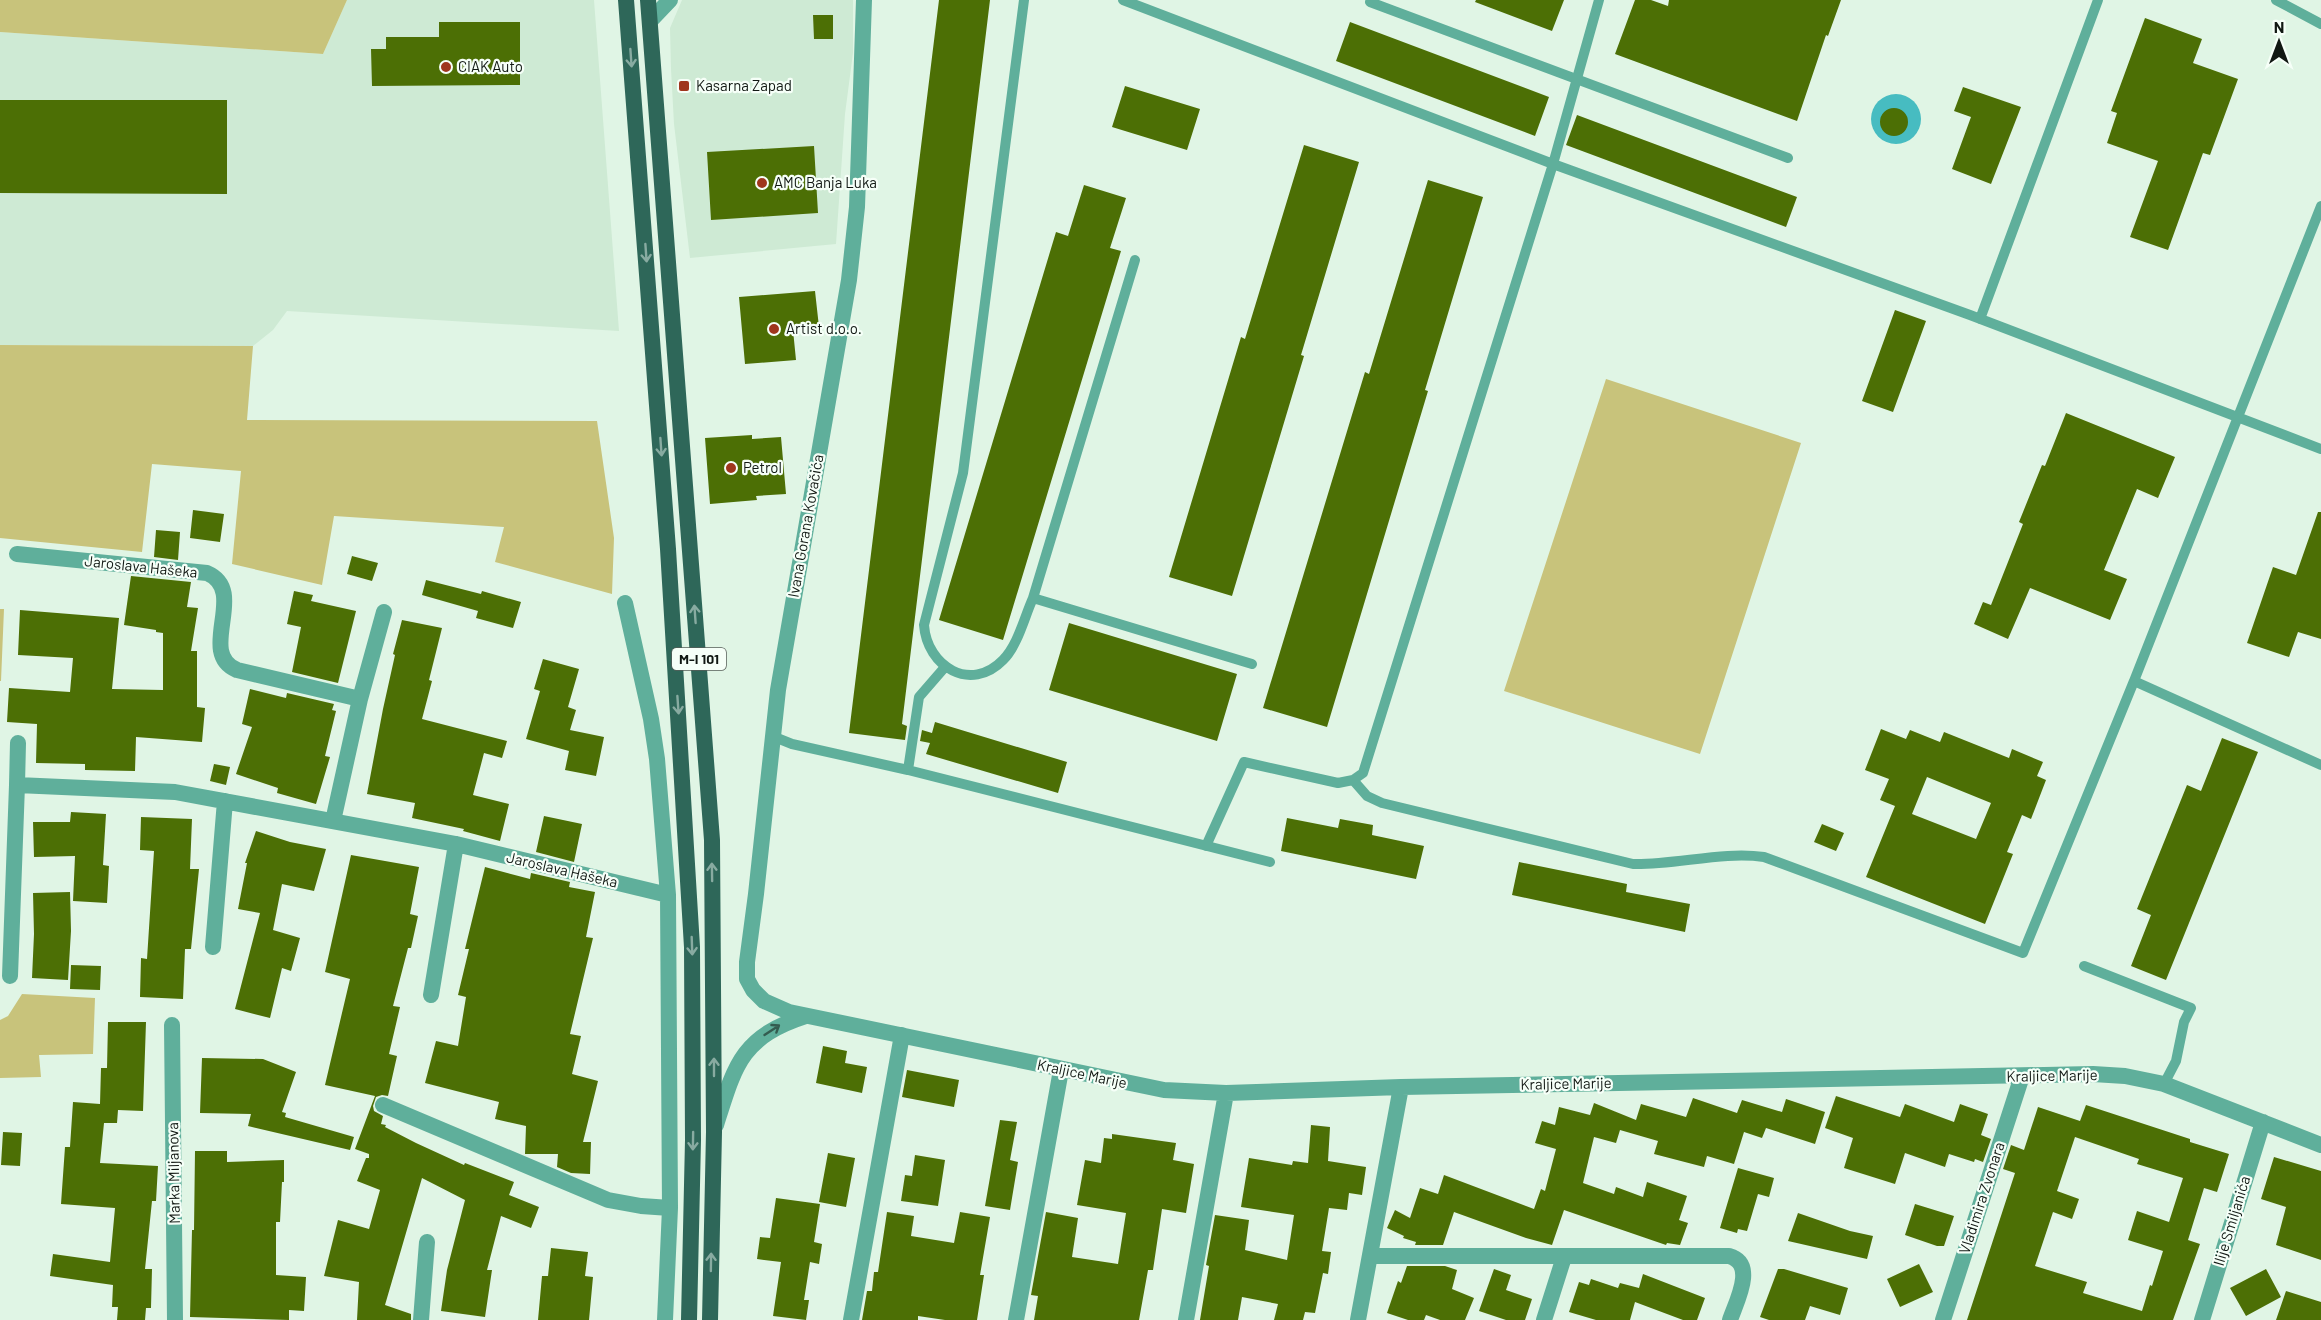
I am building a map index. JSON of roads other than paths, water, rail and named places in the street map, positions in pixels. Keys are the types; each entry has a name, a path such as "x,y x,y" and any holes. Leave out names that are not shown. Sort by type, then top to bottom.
{"main road":[{"name":"M-I 101","path":"626,0 667,537 692,947 693,1117 688,1320"},
{"name":"M-I 101","path":"648,0 712,840 714,1132 710,1320"}],"street":[{"path":"650,21 670,0"},
{"name":"Ivana Gorana Kovačića","path":"807,1016 789,1012 764,1001 753,990 747,979 747,962 780,678 849,280 857,207 864,0"},
{"name":"Jaroslava Hašeka","path":"16,554 207,573 217,578 224,590 221,650 226,663 237,670 360,699"},
{"path":"625,603 651,719 657,759 668,895 670,1208 665,1320"},
{"path":"333,821 360,699 384,612"},
{"path":"10,976 18,743"},
{"name":"Jaroslava Hašeka","path":"17,785 175,792 456,844 668,895"},
{"path":"213,946 225,801"},
{"path":"431,994 456,844"},
{"path":"714,1132 730,1080 745,1054 756,1041 778,1025 807,1016"},
{"name":"Kraljice Marije","path":"807,1016 1144,1088 1226,1093 1401,1087 2093,1074 2126,1076 2164,1084 2321,1145"},
{"name":"Marka Miljanova","path":"172,1025 175,1320"},
{"path":"851,1320 902,1035"},
{"path":"1016,1320 1061,1070"},
{"name":"Vladimira Zvonara","path":"1943,1320 2022,1076"},
{"path":"1358,1320 1401,1087"},
{"path":"1186,1320 1226,1093"},
{"path":"383,1105 608,1200 670,1208"},
{"name":"Ilije Smiljanića","path":"2202,1320 2263,1122"},
{"path":"421,1320 427,1242"},
{"path":"1371,1256 1729,1256 1736,1258 1743,1269 1744,1277 1730,1320"},
{"path":"1544,1320 1564,1257"}],"lane":[{"path":"1024,0 963,473 924,626 929,649 935,659 956,672 980,674 1001,662 1012,648 1033,598 1135,260"},
{"path":"1123,0 1553,164 1980,319 2321,449"},
{"path":"1206,846 1244,762 1338,783 1353,780 1363,773 1553,164 1599,0"},
{"path":"1980,319 2098,0"},
{"path":"2276,0 2321,24"},
{"path":"1370,2 1788,158"},
{"path":"1353,780 1367,796 1382,803 1633,864 1659,864 1749,855 1764,857 2023,953 2134,681 2321,206"},
{"path":"1033,598 1252,664"},
{"path":"908,770 919,696 945,667"},
{"path":"2134,681 2321,765"},
{"path":"772,736 792,744 908,770 1270,862"},
{"path":"2084,966 2191,1008 2184,1022 2176,1061 2164,1084"}],"water":[{"path":"1901,94 1914,101 1920,109 1920,129 1914,137 1906,143 1891,144 1878,137 1872,129 1871,114 1878,101 1886,95"}],"place":[{"name":"CIAK Auto","path":"446,67"},
{"name":"Kasarna Zapad","path":"684,86"},
{"name":"AMC Banja Luka","path":"762,183"},
{"name":"Artist d.o.o.","path":"774,329"},
{"name":"Petrol","path":"731,468"}]}
